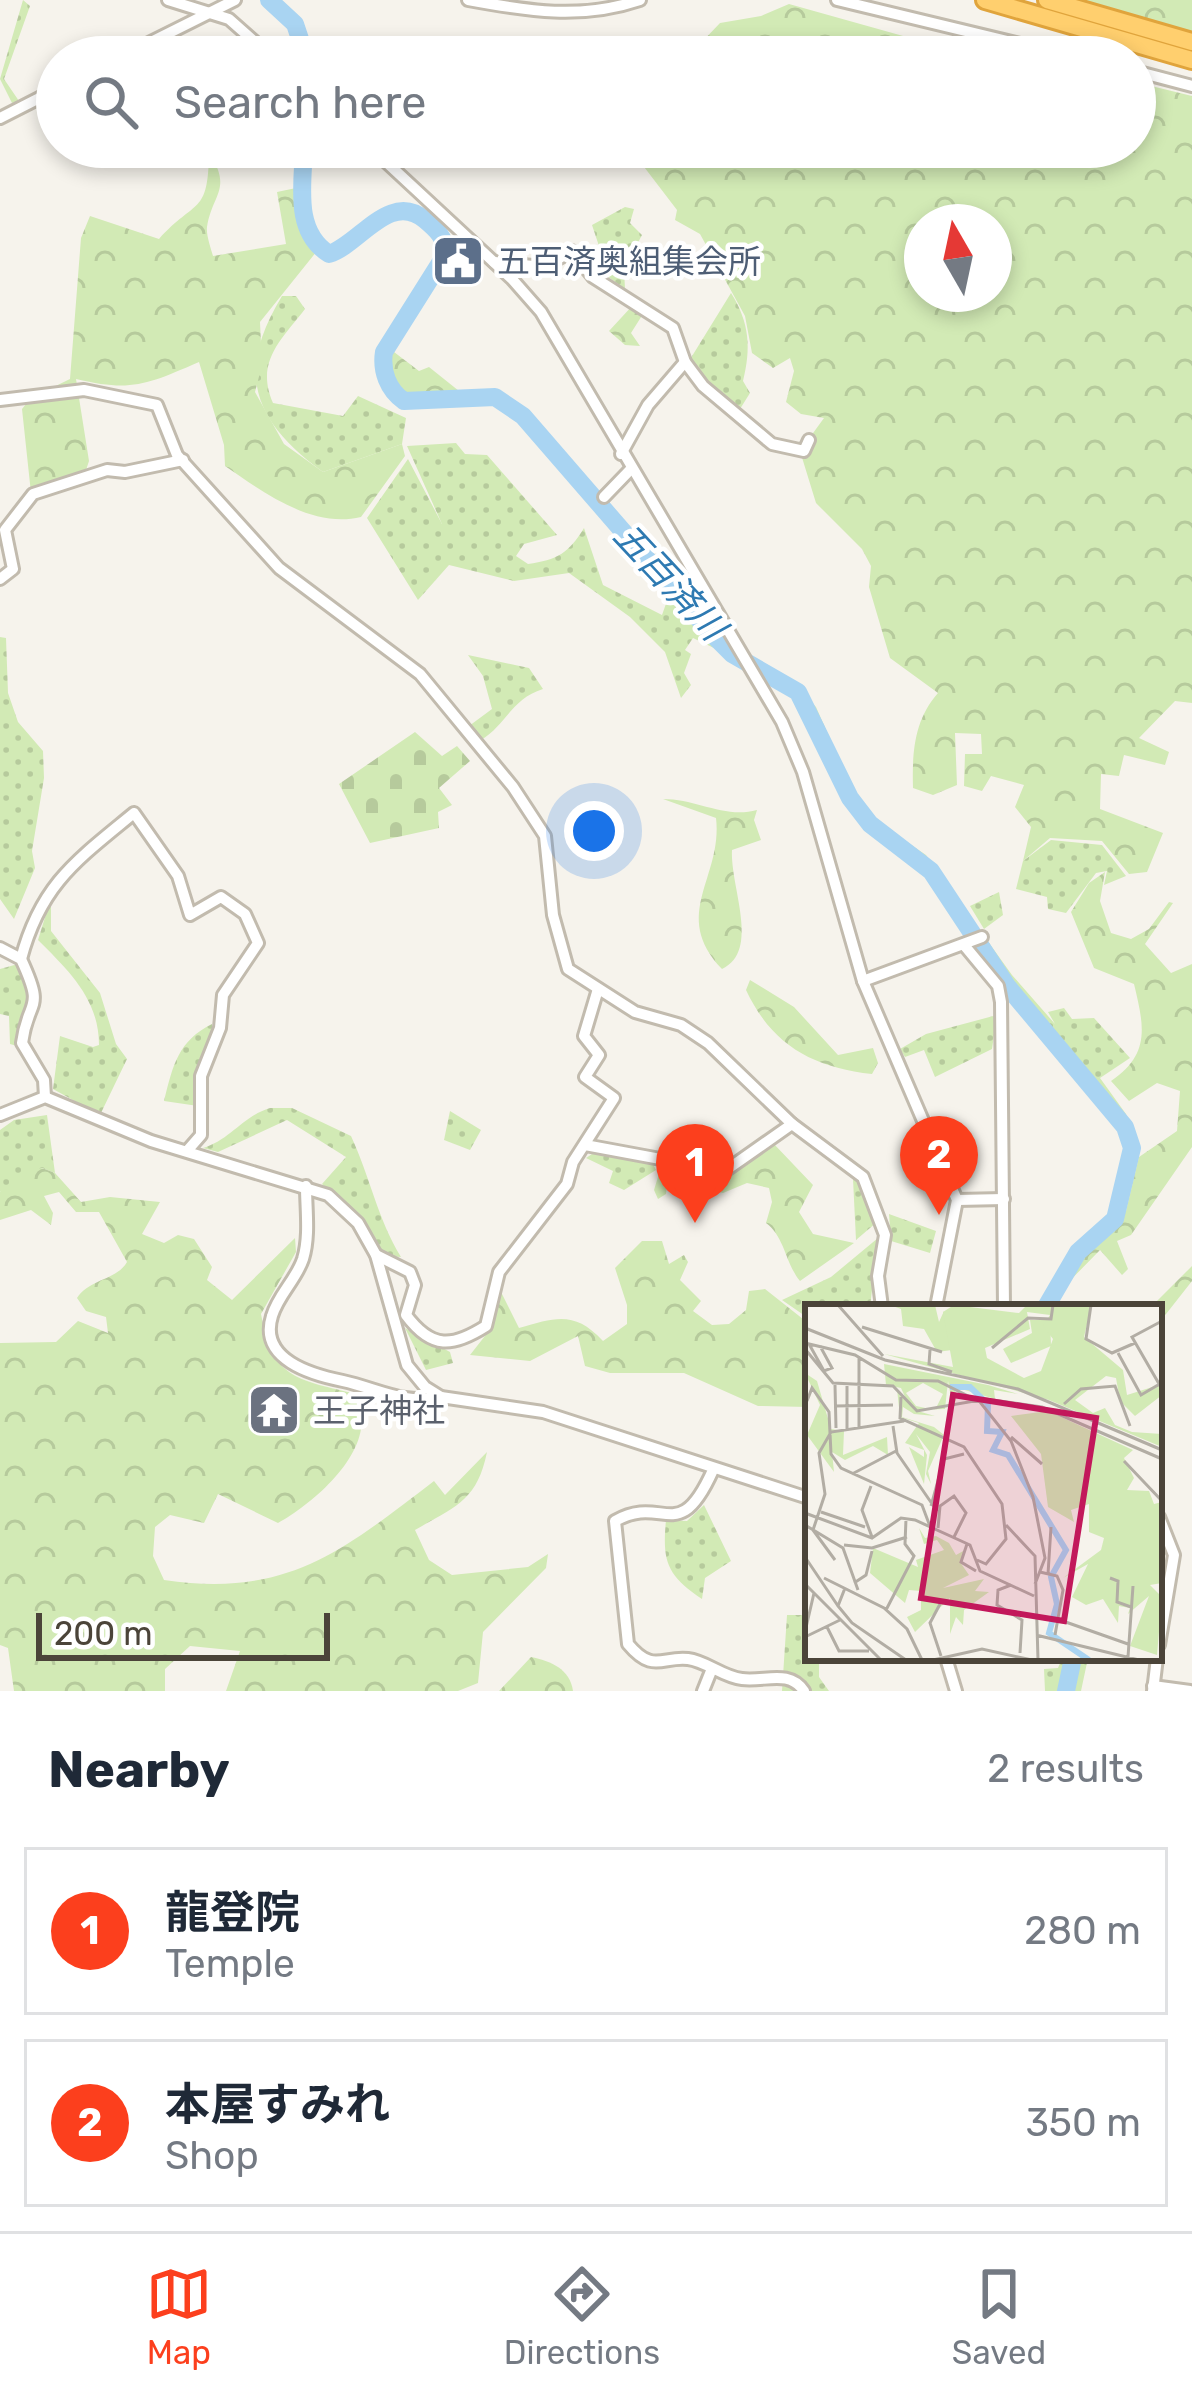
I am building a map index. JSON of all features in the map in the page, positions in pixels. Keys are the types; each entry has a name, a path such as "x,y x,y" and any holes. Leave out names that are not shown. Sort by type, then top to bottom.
{"highway":[{"path":"985,0 1109,36"},
{"path":"1047,0 1192,42"},
{"path":"1156,50 1192,60"}],"street":[{"path":"168,0 229,19 248,36"},
{"path":"163,36 235,0"},
{"path":"468,0 551,14 607,10 640,0"},
{"path":"837,0 987,36"},
{"path":"1156,77 1192,86"},
{"path":"0,118 36,100"},
{"path":"393,168 541,312 795,751 863,981 957,1200 957,1220 937,1304"},
{"path":"494,262 543,267 572,251 593,278 673,328 685,362 703,386 772,443 804,452 809,440"},
{"path":"621,454 648,406 685,362"},
{"path":"0,400 84,390 157,405 165,436 182,460 279,568 420,674 484,749 545,836 553,915 568,969 635,1012 693,1031 792,1124 852,1168 874,1196 885,1235 878,1276 882,1304"},
{"path":"0,579 14,569 5,530 29,496 106,470 125,472 182,460"},
{"path":"604,496 631,469"},
{"path":"45,1097 44,1080 22,1043 36,1001 21,958 33,916 56,879 134,814 178,877 190,915 221,897 245,914 258,943 223,995 220,1028 201,1076 201,1135 187,1151"},
{"path":"863,981 982,937"},
{"path":"964,945 998,986 1001,1002 1004,1304"},
{"path":"0,948 21,958"},
{"path":"376,1255 410,1272 415,1285 406,1316 436,1342 458,1343 486,1326 499,1272 567,1184 614,1098 585,1077 598,1055 584,1036 598,989"},
{"path":"0,1114 45,1097 99,1122 328,1195 358,1223 376,1255 404,1357 425,1387 441,1397"},
{"path":"585,1144 725,1171 792,1124"},
{"path":"306,1186 306,1244 270,1322 274,1343 288,1362 315,1376 374,1394 418,1402 441,1397 543,1412 805,1497"},
{"path":"957,1200 1004,1199"},
{"path":"713,1470 695,1507 680,1515 628,1514 615,1521 613,1537 628,1644 638,1657 667,1665 688,1659 711,1671 762,1681 784,1677 804,1691"},
{"path":"1162,1525 1174,1555 1162,1603"},
{"path":"947,1661 956,1691"},
{"path":"703,1691 711,1671"},
{"path":"1153,1689 1190,1691"}],"green space":[{"path":"23,0 30,6 4,79 19,101 12,103 0,79"},
{"path":"1083,0 1192,0 1192,32"},
{"path":"789,4 903,36 708,36 720,23 761,16"},
{"path":"1156,87 1192,96 1192,703 1175,701 1139,738 1169,752 1165,765 1124,755 1119,776 1101,774 1100,809 1163,833 1147,872 1129,874 1102,841 1050,838 1023,861 1031,827 1015,807 1024,785 991,776 982,791 964,786 965,754 982,754 981,734 955,733 957,785 933,795 913,788 916,738 938,693 890,658 869,587 871,566 862,549 816,503 800,451 824,418 801,414 786,402 794,371 790,358 773,368 752,353 745,316 700,234 675,220 677,210 645,168 1156,168"},
{"path":"208,168 217,168 220,175 207,227 213,256 286,244 277,192 296,188 301,225 317,251 260,322 262,365 255,392 284,444 323,472 402,444 405,456 361,517 324,518 306,513 225,466 224,445 199,362 138,384 76,379 89,461 84,476 31,493 22,409 31,398 70,379 81,238 90,216 159,239 198,204"},
{"path":"625,207 634,209 630,223 642,235 624,269 625,289 586,261 599,246 592,225"},
{"path":"731,293 747,336 743,381 750,393 740,409 703,386 689,361"},
{"path":"282,296 296,296 305,309 269,363 273,403 343,416 358,396 406,418 402,444 323,472 280,434 259,394 256,372 267,324"},
{"path":"633,305 643,314 631,333 640,346 625,345 609,331"},
{"path":"394,352 419,371 429,367 459,391 441,397 400,393 387,357"},
{"path":"456,443 465,454 487,455 557,535 524,544 516,556 528,564 555,557 584,528 603,585 662,615 668,598 716,649 693,638 685,650 691,654 684,673 691,685 681,698 665,652 630,617 569,573 514,581 449,565 418,600 367,518 408,459 442,524 407,446"},
{"path":"0,637 6,638 8,693 18,722 43,751 44,778 32,851 35,868 14,919 0,899"},
{"path":"468,655 529,668 543,689 523,699 481,740 469,726 492,709 483,676"},
{"path":"754,662 792,682 816,707 856,798 876,821 926,855 1012,975 1055,1024 1048,1012 1064,1008 1072,1019 1094,1018 1130,1058 1100,1078 1126,1114 1139,1157 1126,1211 1079,1250 1051,1304 1040,1304 1067,1257 1114,1208 1123,1180 1125,1143 1112,1118 1069,1072 973,946 922,869 853,811 799,698"},
{"path":"415,732 442,756 457,746 470,761 439,788 452,805 438,812 439,828 370,843 339,784"},
{"path":"663,799 734,812 757,810 754,820 761,840 732,850 742,933 734,960 722,969 707,949 699,913 713,859 716,818"},
{"path":"1051,840 1102,845 1126,876 1104,885 1107,871 1096,873 1066,913 1048,909 1047,897 1016,889 1023,861"},
{"path":"1105,872 1100,901 1111,933 1131,939 1149,929 1169,902 1173,903 1145,944 1171,973 1192,964 1192,1147 1131,1235 1117,1241 1128,1269 1122,1275 1100,1250 1051,1300 1078,1255 1126,1211 1139,1157 1177,1131 1180,1091 1157,1083 1129,1101 1111,1081 1133,1060 1141,1038 1134,984 1094,968 1071,912 1089,883"},
{"path":"999,892 1003,915 984,929 970,906"},
{"path":"51,898 51,931 100,993 116,1044 127,1059 100,1115 53,1089 60,1036 99,1045 88,1000 38,940"},
{"path":"18,964 31,1010 17,1033 17,1046 10,1044 9,1016 0,1014 0,969"},
{"path":"750,980 794,1007 838,1055 873,1048 878,1063 872,1074 831,1066 781,1039 746,990"},
{"path":"997,1015 992,1049 935,1077 924,1050 905,1057 900,1049 926,1034"},
{"path":"212,1024 198,1106 164,1101 184,1046"},
{"path":"270,1108 292,1108 351,1136 401,1257 385,1256 353,1212 322,1184 346,1157 287,1120 218,1152 203,1148"},
{"path":"450,1111 481,1130 470,1150 444,1140"},
{"path":"47,1115 55,1173 42,1168 0,1192 0,1130 14,1120"},
{"path":"773,1143 813,1185 799,1212 813,1234 854,1243 800,1281 766,1223 772,1202 769,1188 747,1183 723,1193 668,1177 666,1194 658,1199 654,1190 661,1167 725,1173"},
{"path":"595,1152 652,1162 656,1170 624,1190 609,1183 613,1171 586,1158"},
{"path":"42,1168 55,1173 81,1202 110,1197 160,1202 142,1234 164,1243 178,1235 194,1239 212,1267 207,1280 232,1300 295,1238 296,1252 261,1314 272,1351 301,1379 352,1393 361,1411 355,1449 343,1467 311,1500 278,1523 218,1494 204,1523 170,1515 155,1527 153,1556 164,1580 245,1582 310,1564 370,1529 434,1481 445,1495 487,1452 471,1492 415,1530 429,1560 452,1575 528,1567 548,1554 546,1568 483,1632 478,1683 458,1691 226,1691 240,1651 190,1646 165,1669 165,1691 14,1691 8,1648 0,1645 0,1343 56,1342 78,1321 108,1333 106,1317 86,1311 77,1298 127,1262 99,1212 76,1212 59,1192 44,1196 53,1213 51,1225 31,1210 0,1220 0,1192 23,1172"},
{"path":"856,1175 877,1222 856,1240 853,1179"},
{"path":"889,1214 936,1231 930,1253 891,1241"},
{"path":"878,1238 870,1304 805,1304 805,1316 782,1300 831,1277"},
{"path":"642,1241 662,1241 669,1264 684,1255 688,1262 680,1280 701,1301 693,1311 712,1325 729,1324 746,1310 749,1291 765,1289 805,1321 805,1407 758,1406 684,1373 610,1373 585,1366 578,1336 530,1361 470,1355 492,1327 501,1292 519,1328 565,1319 583,1325 603,1341 627,1324 627,1305 615,1268"},
{"path":"1192,1266 1192,1281 1162,1319 1162,1304 1154,1304"},
{"path":"405,1328 450,1352 453,1363 426,1370"},
{"path":"704,1505 731,1561 705,1578 702,1599 674,1575 666,1557 665,1534 666,1520 687,1521"},
{"path":"787,1615 805,1615 805,1661 819,1661 819,1677 829,1691 782,1691"},
{"path":"531,1657 558,1667 573,1691 499,1691"},
{"path":"1061,1661 1087,1661 1081,1691 1045,1691 1044,1669 1058,1668"}],"waterway":[{"name":"五百済川","path":"269,0 295,24 299,36"},
{"name":"五百済川","path":"303,168 305,220 329,254 399,211 425,220 444,242 447,252 384,352 385,373 394,391 404,401 495,397 523,416 711,633 732,654 798,692 850,798 870,824 931,871 1007,986 1125,1127 1132,1148 1115,1219 1078,1252 1048,1304"},
{"name":"五百済川","path":"1066,1691 1072,1661"}],"place":[{"name":"五百済奥組集会所","path":"458,261"},
{"name":"本屋すみれ","path":"939,1215"},
{"name":"龍登院","path":"695,1223"},
{"name":"王子神社","path":"274,1410"}]}
